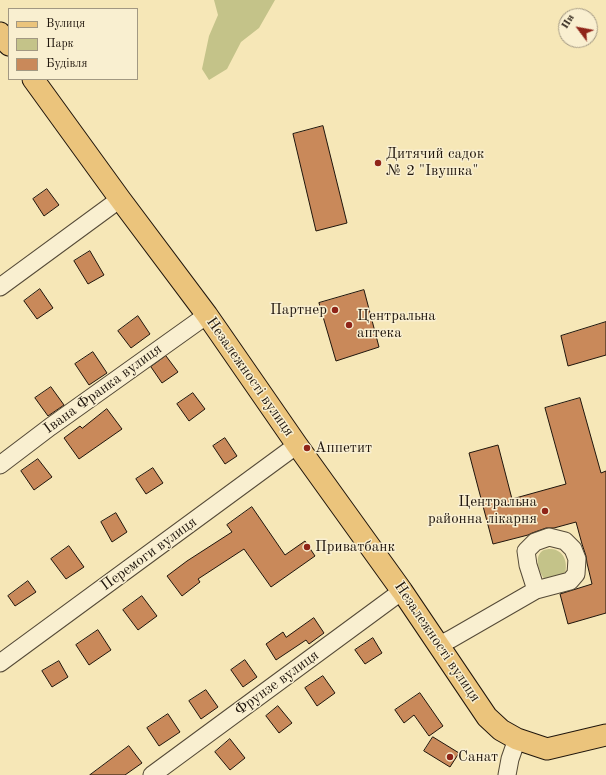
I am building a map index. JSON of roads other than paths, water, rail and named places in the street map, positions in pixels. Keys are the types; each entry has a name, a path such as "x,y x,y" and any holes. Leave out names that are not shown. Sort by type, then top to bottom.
{"main road":[{"name":"Незалежності вулиця","path":"35,80 120,199 207,315 297,445 402,591 487,717 501,730 517,739 546,749 606,735"}],"street":[{"path":"0,287 120,199"},
{"name":"Івана Франка вулиця","path":"0,465 50,427 207,315"},
{"name":"Перемоги вулиця","path":"0,663 297,445"},
{"path":"439,645 536,590"},
{"name":"Фрунзе вулиця","path":"152,775 402,591"},
{"path":"507,775 510,759 517,739"}],"place":[{"name":"Дитячий садок № 2 \"Івушка\"","path":"378,163"},
{"name":"Партнер","path":"335,310"},
{"name":"Центральна аптека","path":"349,325"},
{"name":"Аппетит","path":"307,448"},
{"name":"Центральна районна лікарня","path":"545,511"},
{"name":"Приватбанк","path":"307,547"},
{"name":"Санат","path":"450,757"}]}
